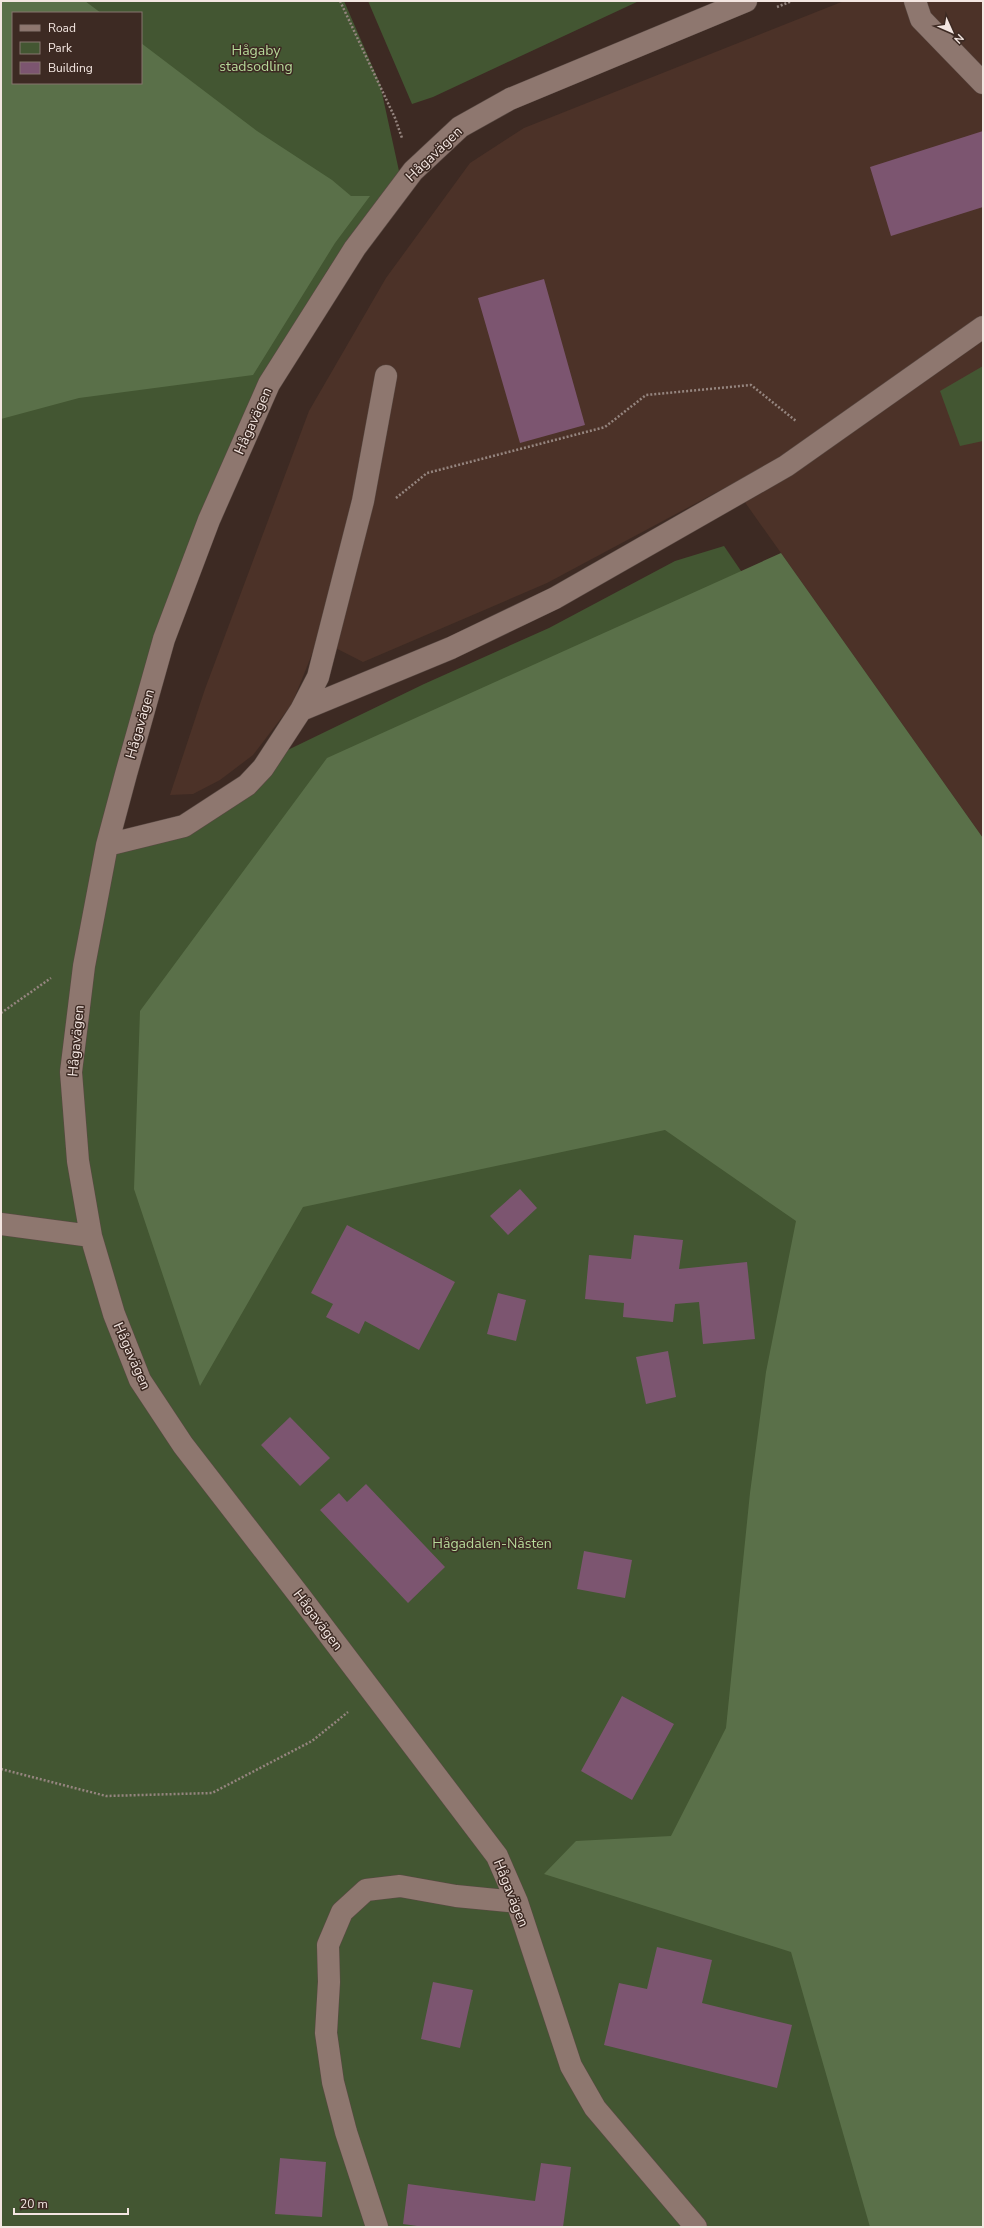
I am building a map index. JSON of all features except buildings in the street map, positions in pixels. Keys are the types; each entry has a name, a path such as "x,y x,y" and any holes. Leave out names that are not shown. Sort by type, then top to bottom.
{"street":[{"name":"Hågavägen","path":"696,2227 596,2108 571,2066 517,1902 497,1856 183,1445 140,1380 114,1314 91,1236 78,1161 71,1072 87,952 107,845 164,639 209,520 269,384 355,248 413,171 460,127 510,99 746,1"},
{"path":"915,1 921,19 983,83"},
{"path":"301,710 451,648 555,598 786,466 983,327"},
{"path":"107,845 184,826 247,784 263,768 301,710 318,677 355,530 386,376"},
{"path":"1,1224 91,1236"},
{"path":"377,2227 335,2089 326,2034 330,1982 328,1945 342,1912 366,1890 400,1886 456,1896 517,1902"}],"path":[{"path":"340,1 396,118 413,171"},
{"path":"355,530 427,473 605,427 646,394 751,385 791,416 816,444"},
{"path":"1,1013 87,952"},
{"path":"1,1769 106,1796 212,1793 312,1741 373,1692"}],"shaded area":[{"path":"844,1 983,1 983,838 732,484 547,583 363,662 318,639 292,704 253,755 220,780 193,794 170,795 205,689 309,411 386,278 470,163 524,128"}],"green space":[{"name":"Hågadalen-Nåsten","path":"1,1 344,1 380,84 399,171 327,271 224,463 112,843 155,833 265,761 424,684 549,628 675,561 724,546 833,706 983,2227 1,2227"},
{"path":"1,1 85,1 100,12 12,12 12,84 142,84 142,44 257,131 332,180 351,196 370,196 335,243 253,375 79,398 1,419"},
{"path":"368,1 639,1 433,97 412,104"},
{"path":"983,366 983,441 960,446 940,391"},
{"path":"781,553 983,838 983,2227 870,2227 791,1952 544,1874 576,1841 671,1836 726,1728 750,1493 766,1372 796,1221 665,1130 303,1207 200,1386 134,1189 140,1011 327,758"}],"park label":[{"name":"Hågaby stadsodling","path":"256,58"}]}
